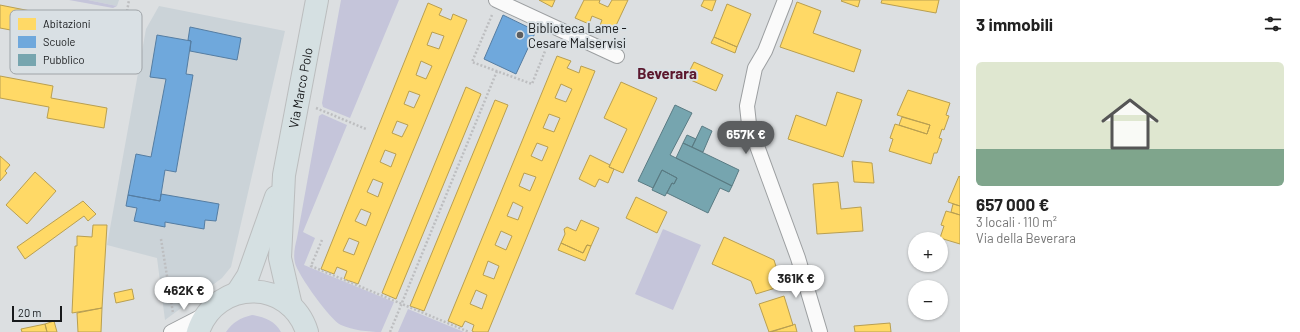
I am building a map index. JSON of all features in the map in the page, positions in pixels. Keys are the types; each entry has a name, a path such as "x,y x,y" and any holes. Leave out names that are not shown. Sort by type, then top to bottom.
{"main road":[{"name":"Via Marco Polo","path":"291,306 280,258 284,175 317,0"},
{"name":"Via Marco Polo","path":"237,293 248,276 284,175"},
{"path":"198,332 208,312 223,299 237,293 254,291 265,292 280,298 291,306 300,315 307,332"}],"street":[{"path":"497,0 617,56"},
{"path":"785,0 765,51 755,68 747,106 749,124 798,258 820,332"},
{"path":"173,326 208,312"}],"path":[{"path":"127,10 129,0"},
{"path":"497,0 472,62 532,84 555,27"},
{"path":"390,332 497,71"},
{"path":"315,108 366,129"},
{"path":"162,239 173,326"},
{"path":"322,240 311,266 469,332"}],"shaded area":[{"path":"69,0 88,0 117,6 113,8"},
{"path":"88,0 119,0 117,6"},
{"path":"341,0 399,0 350,118 323,107 322,103"},
{"path":"159,6 285,31 231,267 222,278 165,320 157,258 107,245 138,74 142,74 142,51 146,29"},
{"path":"322,114 347,125 303,232 315,238 304,265 394,302 381,332 346,327 336,322 315,297 297,269 295,263 295,247 319,116"},
{"path":"663,229 701,245 673,310 635,294"},
{"path":"408,309 464,332 398,332"},
{"path":"252,315 269,320 279,328 281,332 226,332 237,321"}],"building: Abitazioni":[{"path":"539,0 555,0 552,7"},
{"path":"584,0 600,0 599,3 608,7 612,0 628,0 612,34 599,28 602,20 592,16 589,24 575,18"},
{"path":"704,0 716,0 712,11 701,6"},
{"path":"860,0 858,7 841,1"},
{"path":"882,0 939,0 936,13 881,3"},
{"path":"797,2 821,11 813,33 861,50 854,72 780,47"},
{"path":"428,3 442,9 439,15 451,20 453,14 467,20 358,284 344,279 347,271 337,267 334,274 321,269","holes":["432,32 444,36 439,49 427,45","421,61 432,66 426,79 416,75","409,91 420,95 414,108 404,104","397,121 408,125 402,137 392,133","385,150 396,154 391,167 380,162","373,179 383,183 378,197 367,192","361,209 371,213 366,226 355,221","349,238 359,242 354,255 343,251"]},
{"path":"727,4 751,14 737,47 714,37"},
{"path":"0,5 25,10 10,10 10,30 0,28"},
{"path":"714,37 737,47 735,53 711,43"},
{"path":"557,56 571,61 567,68 579,73 581,66 595,71 488,332 474,332 472,331 474,325 465,321 462,327 448,321","holes":["561,84 572,89 566,102 555,98","549,114 560,118 554,132 543,128","537,143 548,147 542,161 531,156","524,173 536,177 530,191 519,186","513,202 523,207 518,220 507,216","501,231 512,236 506,250 495,245","488,261 499,266 494,279 483,275","476,290 487,295 482,309 470,304"]},
{"path":"694,62 723,75 716,91 686,78"},
{"path":"0,76 53,86 51,98 107,108 104,128 47,118 49,107 0,98"},
{"path":"621,82 657,98 623,173 609,167 627,129 604,118"},
{"path":"466,87 481,94 396,299 382,293"},
{"path":"908,90 950,103 946,115 949,116 944,130 942,129 939,138 942,139 937,153 934,153 931,164 889,151 893,139 890,138 895,124 927,134 930,125 897,115"},
{"path":"837,92 862,100 843,157 788,139 796,115 826,126"},
{"path":"495,100 508,105 424,311 410,306"},
{"path":"902,117 930,125 927,134 899,125"},
{"path":"590,155 610,165 609,167 614,169 608,183 599,179 595,187 579,179"},
{"path":"0,156 10,165 5,171 7,173 0,181"},
{"path":"852,161 872,163 874,183 854,182"},
{"path":"35,172 56,191 27,224 6,205"},
{"path":"959,176 960,177 960,206 948,202"},
{"path":"838,182 841,209 861,207 863,231 817,234 813,184"},
{"path":"636,197 667,212 657,233 626,218"},
{"path":"83,201 96,214 88,221 84,216 25,259 17,247"},
{"path":"953,204 960,206 960,215 951,212"},
{"path":"946,211 960,215 960,244 948,240 948,232 942,232 944,226 941,225"},
{"path":"581,220 599,228 591,246 587,245 583,253 561,243 565,234 564,229 567,227 576,231"},
{"path":"93,225 107,225 102,308 72,313 75,246 77,246 77,236 92,237"},
{"path":"724,237 774,260 782,286 756,294 751,281 712,264"},
{"path":"561,243 583,253 587,245 591,246 585,261 558,250"},
{"path":"132,289 134,299 116,303 114,293"},
{"path":"784,296 793,325 769,332 759,304"},
{"path":"102,308 101,332 78,332 77,313"},
{"path":"54,321 57,332 47,332 45,324"},
{"path":"890,323 891,332 855,332 854,326"},
{"path":"45,324 47,332 22,332 21,329"},
{"path":"795,324 797,332 771,332 793,325"}],"building: Scuole":[{"path":"503,15 536,31 516,74 484,59"},
{"path":"190,27 241,38 237,60 190,51 191,41 188,40"},
{"path":"157,35 191,41 186,74 193,75 176,172 165,170 160,201 128,195 136,154 151,157 166,79 150,77"},
{"path":"161,194 219,204 216,221 205,220 204,229 165,222 165,227 134,221 137,208 126,206 128,195 160,201"}],"building: Pubblico":[{"path":"675,105 692,113 670,155 732,186 729,192 720,188 708,213 667,193 672,183 674,184 677,178 662,170 653,188 638,181"},
{"path":"702,126 712,131 703,152 692,147"},
{"path":"687,135 696,139 692,147 683,143"},
{"path":"683,143 739,170 732,186 676,158"},
{"path":"662,170 677,178 674,184 672,183 665,196 652,190"}],"place":[{"name":"Biblioteca Lame - Cesare Malservisi","path":"520,35"}],"district":[{"name":"Beverara","path":"667,73"}]}
